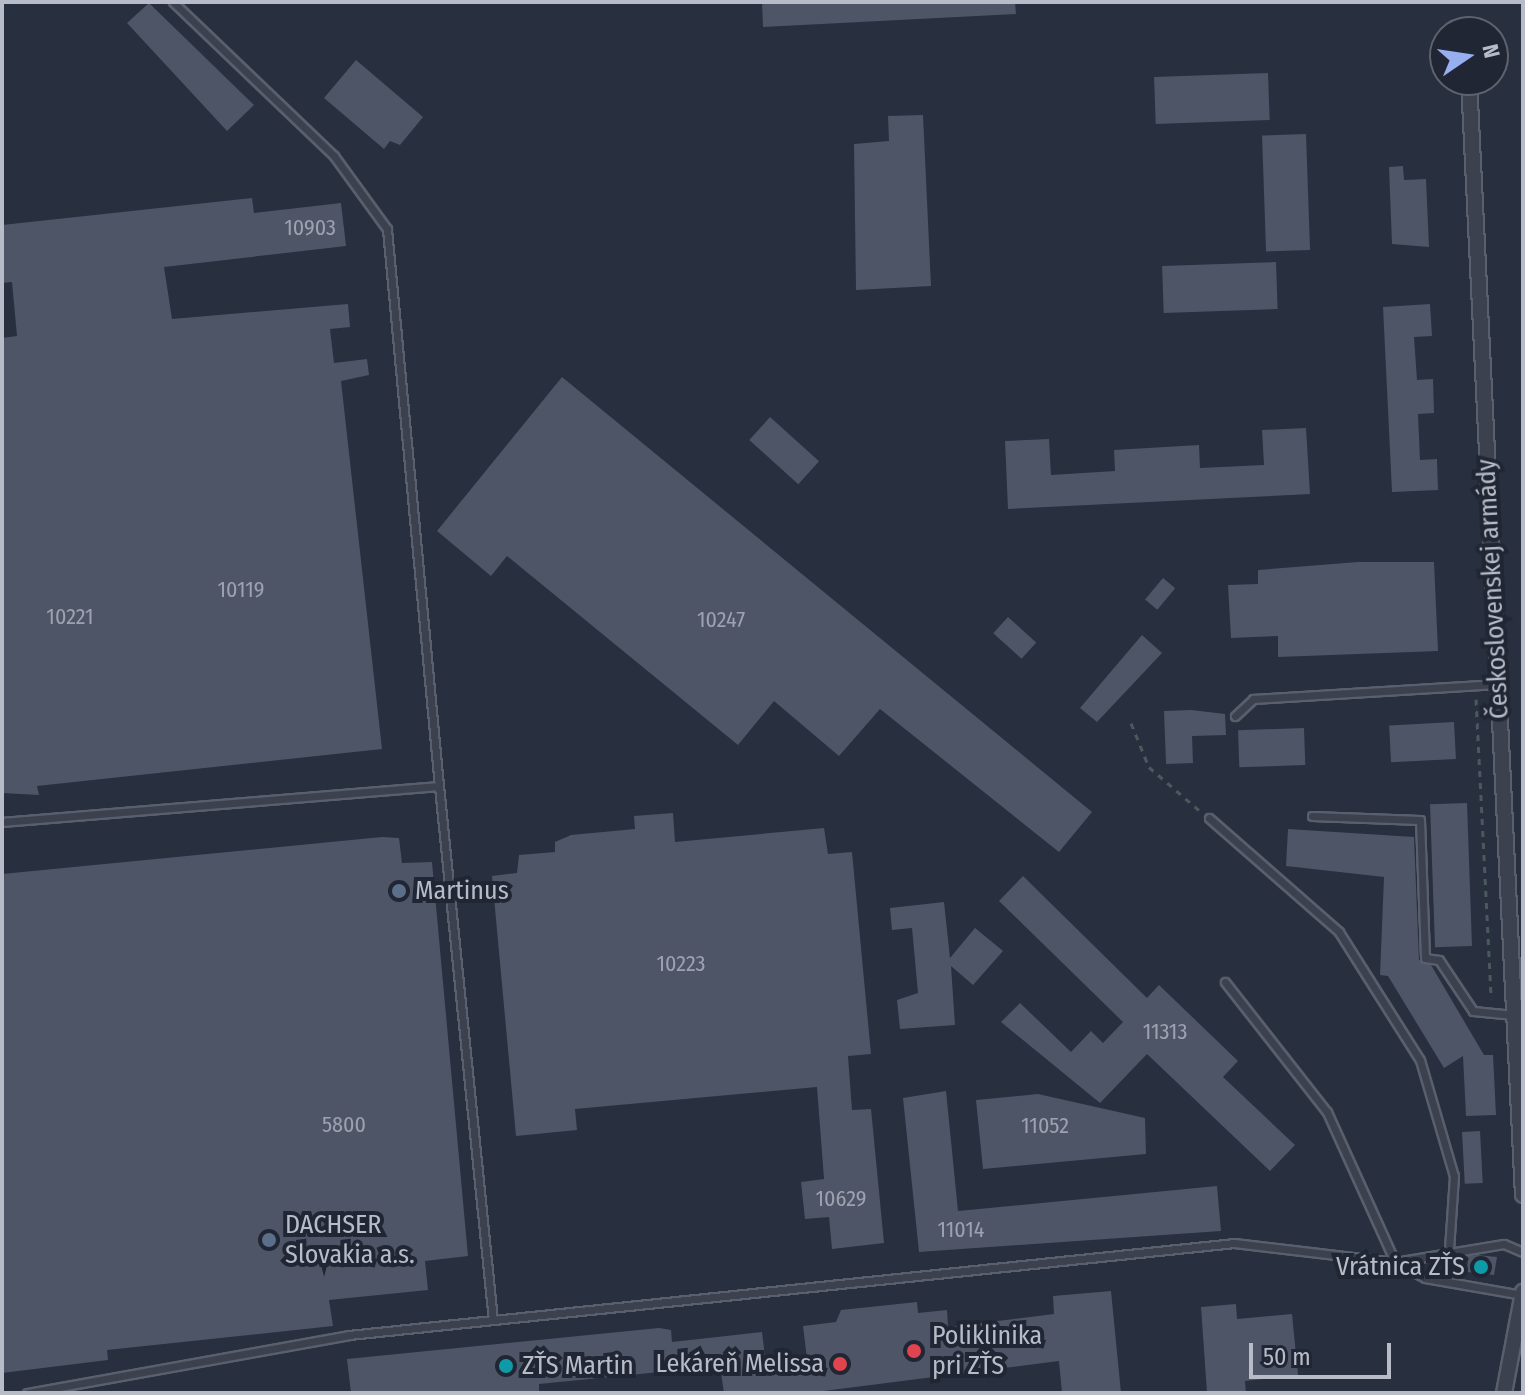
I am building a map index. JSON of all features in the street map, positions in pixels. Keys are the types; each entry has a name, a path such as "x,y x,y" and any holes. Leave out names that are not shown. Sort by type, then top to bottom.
{"street":[{"name":"Československej armády","path":"1470,96 1514,1015 1521,1102 1523,1195"},
{"path":"1504,1393 1523,1293"}],"lane":[{"path":"173,2 334,156 387,229 493,1320"},
{"path":"1235,716 1253,699 1498,684"},
{"path":"2,822 439,786"},
{"path":"1312,816 1420,820 1425,958 1439,960 1473,1011 1514,1015"},
{"path":"1209,818 1339,932 1420,1060 1454,1176 1449,1250"},
{"path":"1225,982 1327,1112 1395,1262 1425,1278 1523,1293"},
{"path":"27,1393 349,1335 1234,1243 1395,1262 1449,1250 1504,1244 1523,1252"}],"path":[{"path":"1476,686 1491,1003"},
{"path":"1131,723 1149,767 1209,818"}],"building":[{"path":"762,2 1015,2 1016,14 763,27"},
{"path":"149,3 254,105 227,131 127,23"},
{"path":"356,60 423,117 400,145 390,141 384,149 324,98"},
{"path":"1268,73 1270,120 1156,124 1154,77"},
{"path":"923,115 931,286 856,290 854,144 889,141 888,116"},
{"path":"1306,134 1310,250 1266,251 1262,136"},
{"path":"1403,166 1404,180 1426,179 1429,247 1392,244 1389,167"},
{"path":"252,198 254,213 341,203 346,246 164,267 172,319 348,304 350,327 330,329 334,363 367,359 369,375 341,381 382,749 37,786 39,795 2,793 2,338 17,336 12,282 2,283 2,225"},
{"path":"1276,262 1278,309 1164,313 1162,266"},
{"path":"1430,304 1432,336 1414,337 1417,380 1433,379 1434,413 1418,414 1420,460 1437,459 1438,490 1392,492 1383,307"},
{"path":"562,377 1092,812 1059,852 880,709 839,756 774,701 738,745 507,556 491,576 437,531"},
{"path":"770,417 819,461 798,484 749,440"},
{"path":"1306,428 1310,494 1008,509 1005,441 1049,439 1051,475 1115,471 1114,450 1199,445 1200,468 1264,465 1262,430"},
{"path":"1358,562 1434,562 1438,651 1278,657 1278,636 1231,638 1228,585 1258,584 1258,570"},
{"path":"1163,578 1175,588 1157,610 1145,599"},
{"path":"1008,617 1036,642 1022,659 993,633"},
{"path":"1142,635 1162,653 1097,722 1080,708"},
{"path":"1164,711 1225,714 1226,735 1192,736 1193,763 1166,764"},
{"path":"1454,722 1456,759 1391,762 1389,725"},
{"path":"1304,728 1305,765 1239,767 1238,730"},
{"path":"1467,803 1472,946 1435,947 1430,804"},
{"path":"673,813 675,842 824,828 828,854 852,852 871,1054 848,1056 852,1110 871,1109 884,1243 832,1249 829,1217 805,1219 801,1182 824,1179 817,1087 575,1109 577,1130 516,1136 492,876 517,873 519,855 555,852 555,842 571,835 635,829 634,816"},
{"path":"1288,829 1414,837 1419,960 1431,965 1484,1055 1493,1055 1496,1115 1466,1116 1463,1056 1444,1068 1388,976 1380,975 1384,877 1286,866"},
{"path":"382,837 399,838 402,863 432,862 468,1256 425,1261 428,1290 329,1300 333,1326 107,1350 108,1360 2,1373 2,874"},
{"path":"1023,876 1147,998 1159,985 1238,1061 1223,1077 1295,1145 1270,1171 1147,1054 1100,1103 1001,1022 1020,1003 1071,1052 1091,1031 1103,1043 1123,1022 999,901"},
{"path":"944,902 950,958 975,928 1003,951 973,985 951,966 955,1025 900,1029 897,1000 918,993 912,928 892,930 890,908"},
{"path":"946,1091 958,1211 1217,1186 1221,1231 919,1252 903,1098"},
{"path":"1038,1094 1145,1118 1146,1154 983,1169 976,1100"},
{"path":"1480,1131 1483,1183 1465,1184 1462,1132"},
{"name":"Vrátnica ZŤS","path":"1468,1256 1497,1257 1494,1275 1467,1272"},
{"path":"1111,1291 1121,1393 1062,1393 1059,1361 808,1393 724,1393 720,1366 539,1384 539,1393 351,1393 347,1359 659,1328 671,1330 672,1342 762,1332 766,1364 807,1359 803,1326 836,1322 841,1310 917,1302 918,1313 947,1310 948,1327 1054,1314 1053,1296"},
{"path":"1236,1304 1237,1319 1292,1314 1298,1375 1245,1381 1246,1393 1207,1393 1201,1307"}],"place":[{"name":"Martinus","path":"399,891"},
{"name":"DACHSER Slovakia a.s.","path":"269,1240"},
{"name":"Vrátnica ZŤS","path":"1481,1267"},
{"name":"Poliklinika pri ZŤS","path":"914,1351"},
{"name":"Lekáreň Melissa","path":"840,1364"},
{"name":"ZŤS Martin","path":"506,1366"}]}
